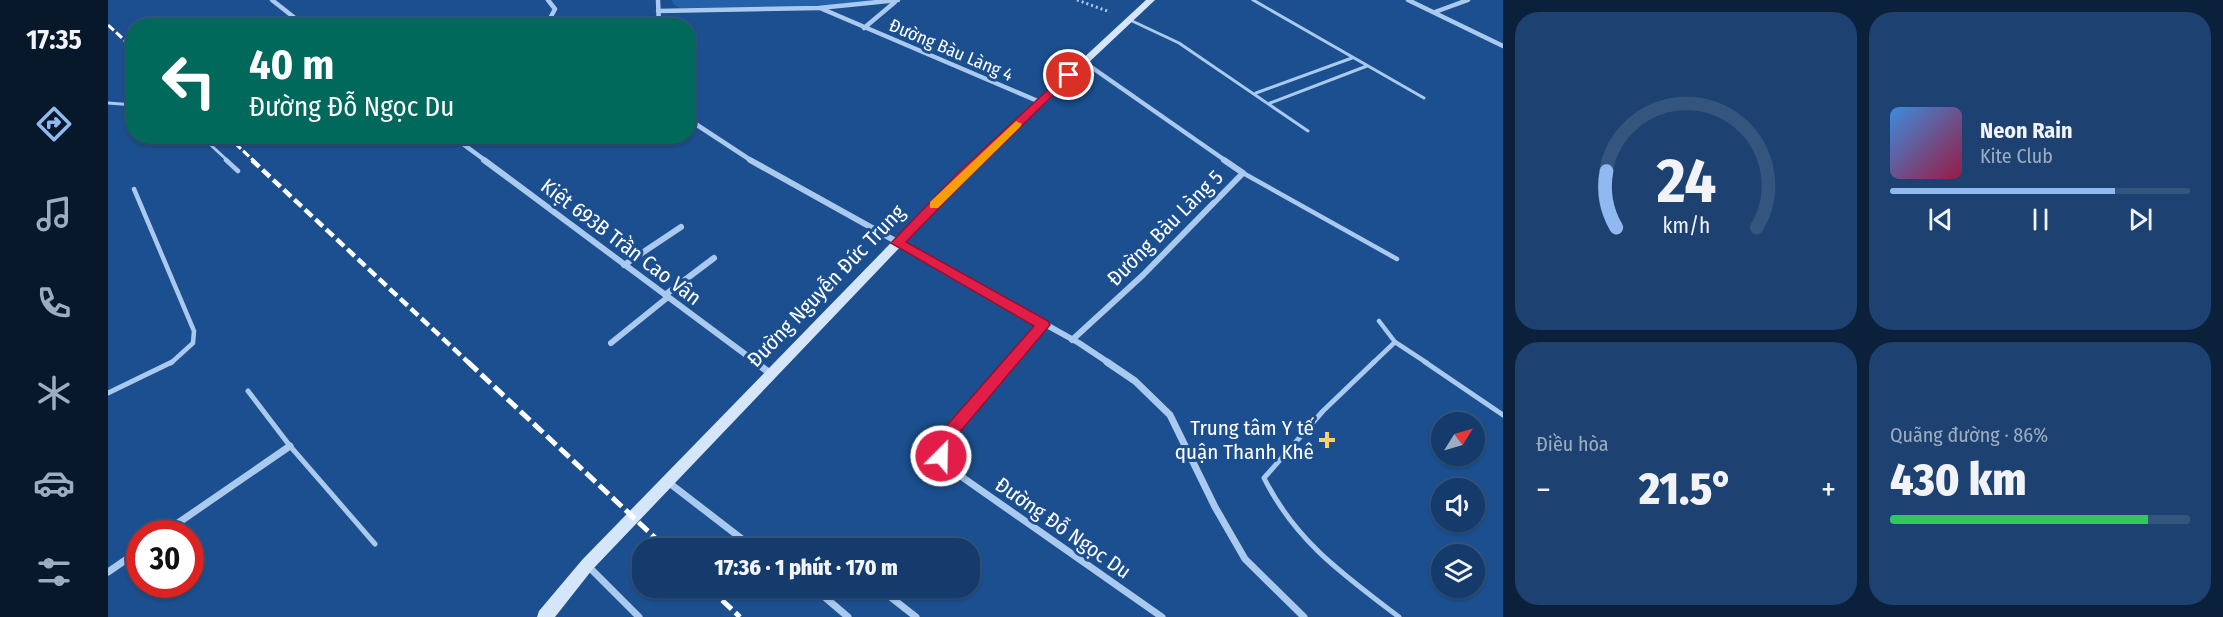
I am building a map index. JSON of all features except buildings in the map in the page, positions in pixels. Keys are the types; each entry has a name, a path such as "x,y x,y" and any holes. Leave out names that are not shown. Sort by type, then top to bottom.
{"street":[{"path":"272,0 295,18"},
{"path":"548,0 555,9 552,18"},
{"path":"658,0 658,18"},
{"name":"Đường Nguyễn Đức Trung","path":"546,617 587,566 897,243 1040,102 1151,0"},
{"path":"1408,0 1503,46"},
{"path":"1435,12 1468,0"},
{"path":"658,11 819,8 897,1"},
{"path":"864,28 897,1"},
{"name":"Đường Bàu Làng 4","path":"819,8 1040,102"},
{"name":"Đường Bàu Làng 5","path":"1072,340 1143,275 1243,173 1084,62"},
{"path":"696,124 748,159 1072,340 1135,381 1170,416 1215,507 1245,559 1304,617"},
{"name":"Kiệt 693B Trần Cao Vân","path":"463,144 770,373"},
{"path":"624,265 681,227"},
{"path":"611,343 714,258"},
{"name":"Đường Đỗ Ngọc Du","path":"1043,325 940,444 941,456 952,470 1162,617"},
{"path":"182,520 290,446"},
{"path":"668,482 741,538"},
{"path":"108,572 126,560"},
{"path":"587,566 639,617"},
{"path":"826,598 848,617"},
{"path":"892,598 916,617"}],"lane":[{"path":"1253,0 1424,98"},
{"path":"1130,20 1179,43 1256,93 1308,131"},
{"path":"1256,93 1352,58"},
{"path":"1270,103 1367,66"},
{"path":"108,103 126,104"},
{"path":"209,144 238,171"},
{"path":"1243,173 1397,259"},
{"path":"108,393 170,364 193,344 194,331 134,189"},
{"path":"1379,321 1395,342 1503,416"},
{"path":"1395,342 1323,411 1264,478 1275,505 1307,545 1399,617"},
{"path":"248,391 290,446 375,544"}],"path":[{"path":"1077,0 1130,20"}],"shaded area":[{"path":"672,0 880,0 821,7 680,8 673,4"}],"railway":[{"path":"108,25 126,42"},
{"path":"236,144 254,161"},
{"path":"252,160 469,363"},
{"path":"468,362 655,538"},
{"path":"720,598 740,617"}],"slow traffic":[{"path":"934,205 1016,124"}],"place":[{"name":"Trung tâm Y tế quận Thanh Khê","path":"1327,440"}],"route":[{"path":"941,456 940,444 1043,325 897,243 962,176 1069,75"}]}
